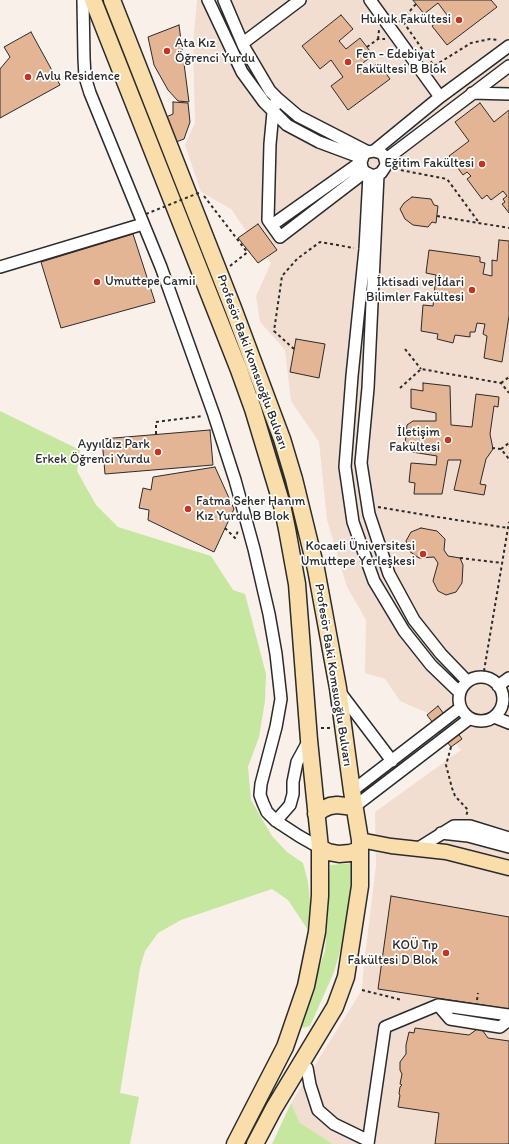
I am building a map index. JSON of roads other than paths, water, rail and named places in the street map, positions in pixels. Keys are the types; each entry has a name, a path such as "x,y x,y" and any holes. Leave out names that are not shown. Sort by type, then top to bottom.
{"highway":[{"name":"Profesör Baki Komsuoğlu Bulvarı","path":"93,0 239,370 264,444 285,517 300,618 308,735 320,848 320,896 317,932 306,986 285,1047 235,1144"},
{"name":"Profesör Baki Komsuoğlu Bulvarı","path":"112,0 272,410 294,479 316,570 338,688 360,845 360,886 346,977 335,1007 278,1101 256,1144"},
{"path":"316,814 330,806 337,805 354,807"},
{"path":"320,848 328,852 339,854 350,853 360,845"}],"main road":[{"path":"360,845 391,846 446,852 509,868"}],"lane":[{"path":"83,0 85,77 96,108 144,219 214,415 236,480 269,614 275,647 280,698 276,727 260,784 260,794 267,812 276,821 320,848"},
{"path":"208,0 242,72 264,102 287,125 319,142 366,156 381,153 376,170 365,249 352,376 345,467 353,522 374,581 404,632 431,665 459,692"},
{"path":"224,0 243,43 270,91 298,116 366,156"},
{"path":"243,43 300,0"},
{"path":"370,0 440,97"},
{"path":"272,225 366,156 506,44"},
{"path":"277,98 273,112 270,144 268,220 280,237 376,170 472,93 509,66"},
{"path":"472,93 509,94"},
{"path":"366,156 362,168 376,170"},
{"path":"376,170 368,388 361,463 369,514 389,574 414,620 441,654 468,681"},
{"path":"0,267 144,219"},
{"path":"483,677 490,679 498,686 506,705 494,717 488,720 481,722 469,719 460,708 458,699 459,692 468,681 474,678 483,677"},
{"path":"498,686 509,678"},
{"path":"338,688 392,761"},
{"path":"352,791 460,708"},
{"path":"494,717 509,723"},
{"path":"354,807 469,719"},
{"path":"276,821 290,805 297,762 308,735"},
{"path":"417,849 454,826 470,826 509,838"},
{"path":"441,833 468,836 509,847"},
{"path":"307,1068 310,1085 318,1110 334,1124 368,1142 385,1027 438,1006 509,1015"},
{"path":"438,1006 450,1020 500,1027 509,1020"}],"place":[{"name":"Hukuk Fakültesi","path":"459,20"},
{"name":"Ata Kız Öğrenci Yurdu","path":"167,51"},
{"name":"Fen - Edebiyat Fakültesi B Blok","path":"348,62"},
{"name":"Avlu Residence","path":"28,77"},
{"name":"Eğitim Fakültesi","path":"482,164"},
{"name":"Umuttepe Camii","path":"97,282"},
{"name":"İktisadi ve İdari Bilimler Fakültesi","path":"472,290"},
{"name":"İletişim Fakültesi","path":"448,440"},
{"name":"Ayyıldız Park Erkek Öğrenci Yurdu","path":"158,452"},
{"name":"Fatma Seher Hanım Kız Yurdu B Blok","path":"188,509"},
{"name":"Kocaeli Üniversitesi Umuttepe Yerleşkesi","path":"423,554"},
{"name":"KOÜ Tıp Fakültesi D Blok","path":"446,953"}]}
